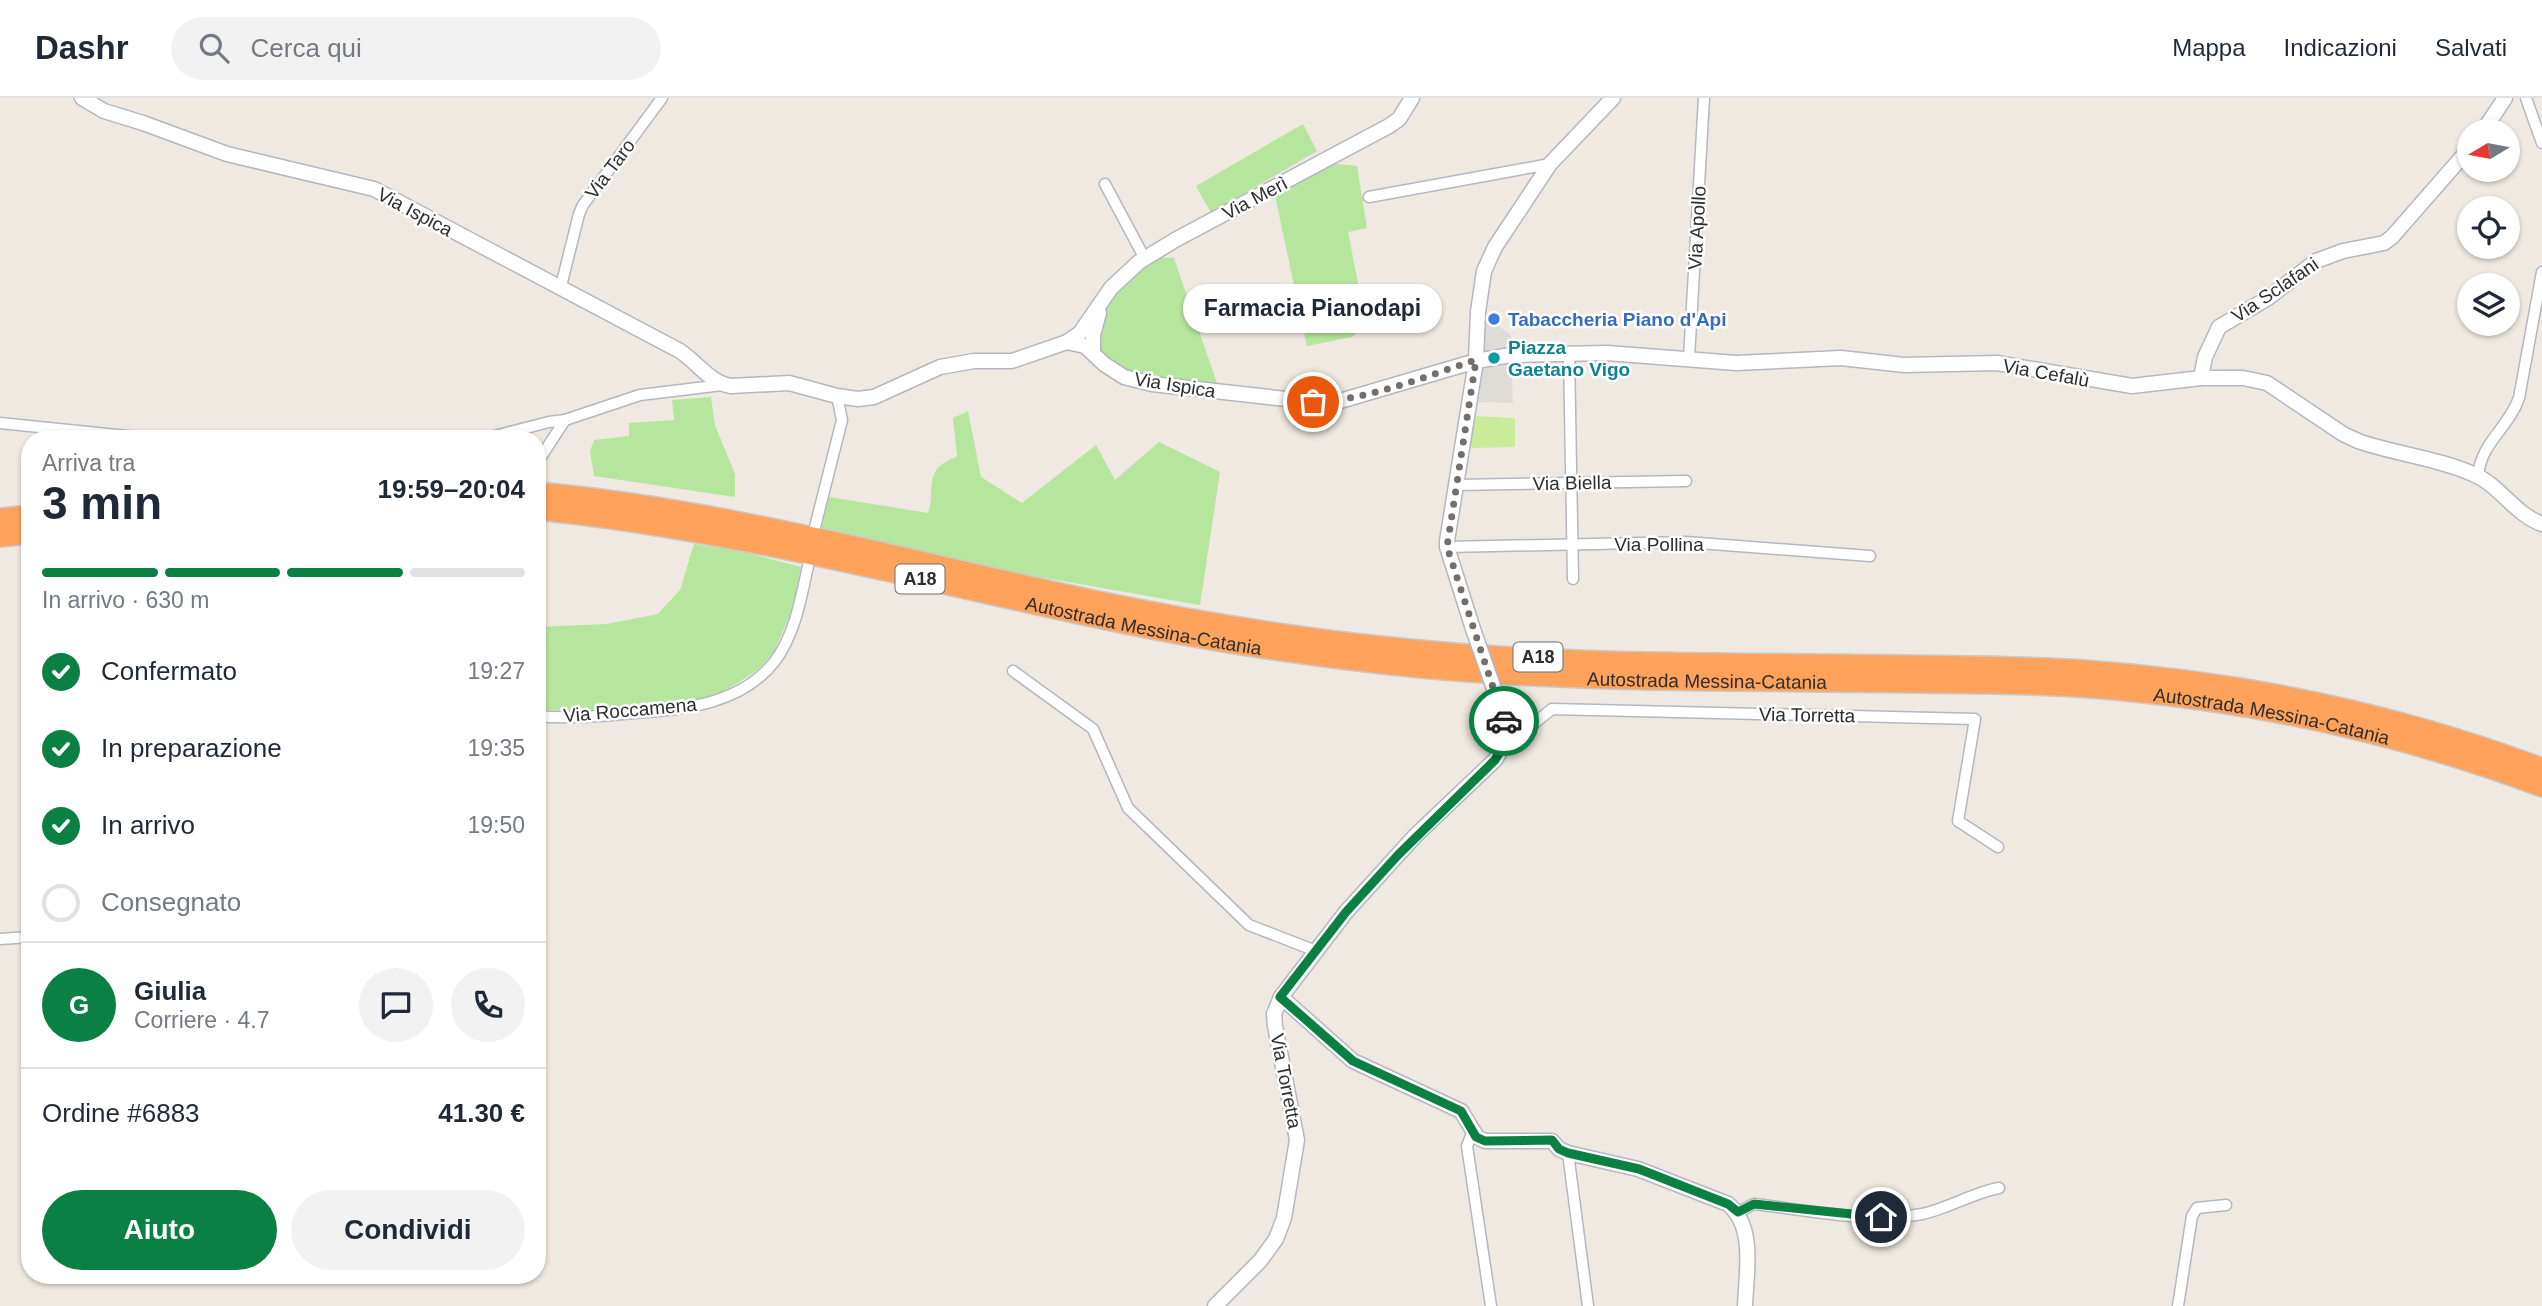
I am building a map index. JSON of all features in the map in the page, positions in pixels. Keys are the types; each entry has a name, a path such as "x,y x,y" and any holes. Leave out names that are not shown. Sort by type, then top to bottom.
{"highway":[{"name":"Autostrada Messina-Catania","path":"546,493 672,508 839,542 1096,600 1211,623 1292,635 1405,649 1530,657 2025,667 2137,674 2303,699 2422,729 2542,768"},
{"name":"Autostrada Messina-Catania","path":"546,511 684,529 1207,640 1392,665 1556,676 2025,685 2186,698 2299,717 2371,733 2471,762 2542,787"},
{"path":"0,518 21,516"},
{"path":"0,537 21,535"}],"street":[{"name":"Via Ispica","path":"82,98 104,111 227,154 374,189 680,351 722,385"},
{"name":"Via Taro","path":"561,286 583,205 662,98"},
{"name":"Via Merì","path":"1089,321 1124,275 1145,259 1175,240 1389,126 1399,119 1412,98"},
{"path":"1503,748 1505,729 1500,706 1447,547 1476,360 1478,312 1485,271 1495,247 1550,164 1613,98"},
{"name":"Via Apollo","path":"1689,358 1704,98"},
{"path":"2491,119 2505,98"},
{"path":"2526,98 2542,143"},
{"name":"Via Sclafani","path":"2201,378 2205,357 2219,327 2268,298 2316,261 2343,251 2384,243 2457,163"},
{"path":"1369,197 1550,164"},
{"path":"1105,184 1145,259"},
{"path":"2478,476 2479,461 2485,448 2514,414 2542,272"},
{"path":"1089,350 1102,303"},
{"path":"1089,321 1089,350"},
{"path":"522,430 565,420 640,395 722,385 789,383 837,396 858,399 874,397 940,367 974,360 1012,360 1067,342 1089,321"},
{"name":"Via Ispica","path":"1067,342 1089,350 1124,377 1152,384 1313,402 1340,401 1476,360 1511,355"},
{"path":"1569,353 1573,579"},
{"name":"Via Cefalù","path":"1511,355 1607,353 1736,363 1841,358 1904,365 1997,363 2132,386 2201,378 2243,378 2267,383 2343,434 2358,441 2478,476 2489,482 2523,515 2542,524"},
{"path":"837,396 842,420"},
{"path":"814,527 842,420 858,399"},
{"path":"546,449 565,420"},
{"path":"0,423 68,430"},
{"name":"Via Biella","path":"1457,485 1686,481"},
{"name":"Via Pollina","path":"1447,547 1686,542 1870,556"},
{"name":"Via Roccamena","path":"546,716 596,717 689,708 738,692 773,663 783,649 795,619 808,566"},
{"path":"1013,671 1093,729 1128,808 1249,925 1316,951"},
{"name":"Via Torretta","path":"1215,1306 1259,1261 1276,1239 1283,1218 1297,1140 1275,1026 1274,1014 1280,997 1346,912 1415,836 1495,760 1503,748 1552,709 1975,719 1958,821 1998,847"},
{"path":"0,939 21,938"},
{"path":"1280,997 1353,1061 1461,1111 1476,1137 1485,1141 1552,1140 1559,1149 1568,1153 1639,1169 1728,1204 1738,1212 1746,1238 1745,1306"},
{"path":"1473,1131 1467,1146 1491,1306"},
{"path":"1568,1153 1588,1306"},
{"path":"1738,1212 1754,1204 1897,1217 1925,1213 1968,1196 1999,1188"},
{"path":"2178,1306 2192,1216 2197,1208 2226,1205"}],"green space":[{"path":"1303,124 1317,151 1211,213 1196,186"},
{"path":"1327,163 1357,166 1367,228 1348,232 1366,324 1352,337 1307,346 1274,191"},
{"path":"1158,257 1174,258 1219,389 1163,383 1120,370 1098,349 1100,322 1115,289"},
{"path":"711,397 715,425 735,474 735,497 594,476 590,451 594,440 629,436 629,423 674,420 672,400"},
{"path":"968,411 981,477 1022,503 1096,445 1115,480 1159,442 1220,472 1200,605 953,562 821,530 829,497 928,513 935,473 942,464 957,456 953,418"},
{"path":"1474,416 1515,418 1515,447 1469,448"},
{"path":"694,544 736,550 801,567 793,608 774,652 759,669 730,688 706,699 596,710 546,710 546,627 607,624 658,614 680,590"}],"shaded area":[{"name":"Piazza Gaetano Vigo","path":"1478,312 1510,334 1513,403 1470,402"}],"way so far":[{"path":"1313,402 1340,401 1368,394 1476,360 1447,547 1504,721"}],"place":[{"name":"Tabaccheria Piano d'Api","path":"1494,319"},
{"name":"Piazza Gaetano Vigo","path":"1494,358"},
{"name":"Farmacia Pianodapi","path":"1313,402"}],"route":[{"path":"1504,721 1503,748 1495,760 1415,836 1346,912 1280,997 1353,1061 1461,1111 1476,1137 1485,1141 1552,1140 1559,1149 1568,1153 1639,1169 1728,1204 1738,1212 1754,1204 1881,1217"}]}
